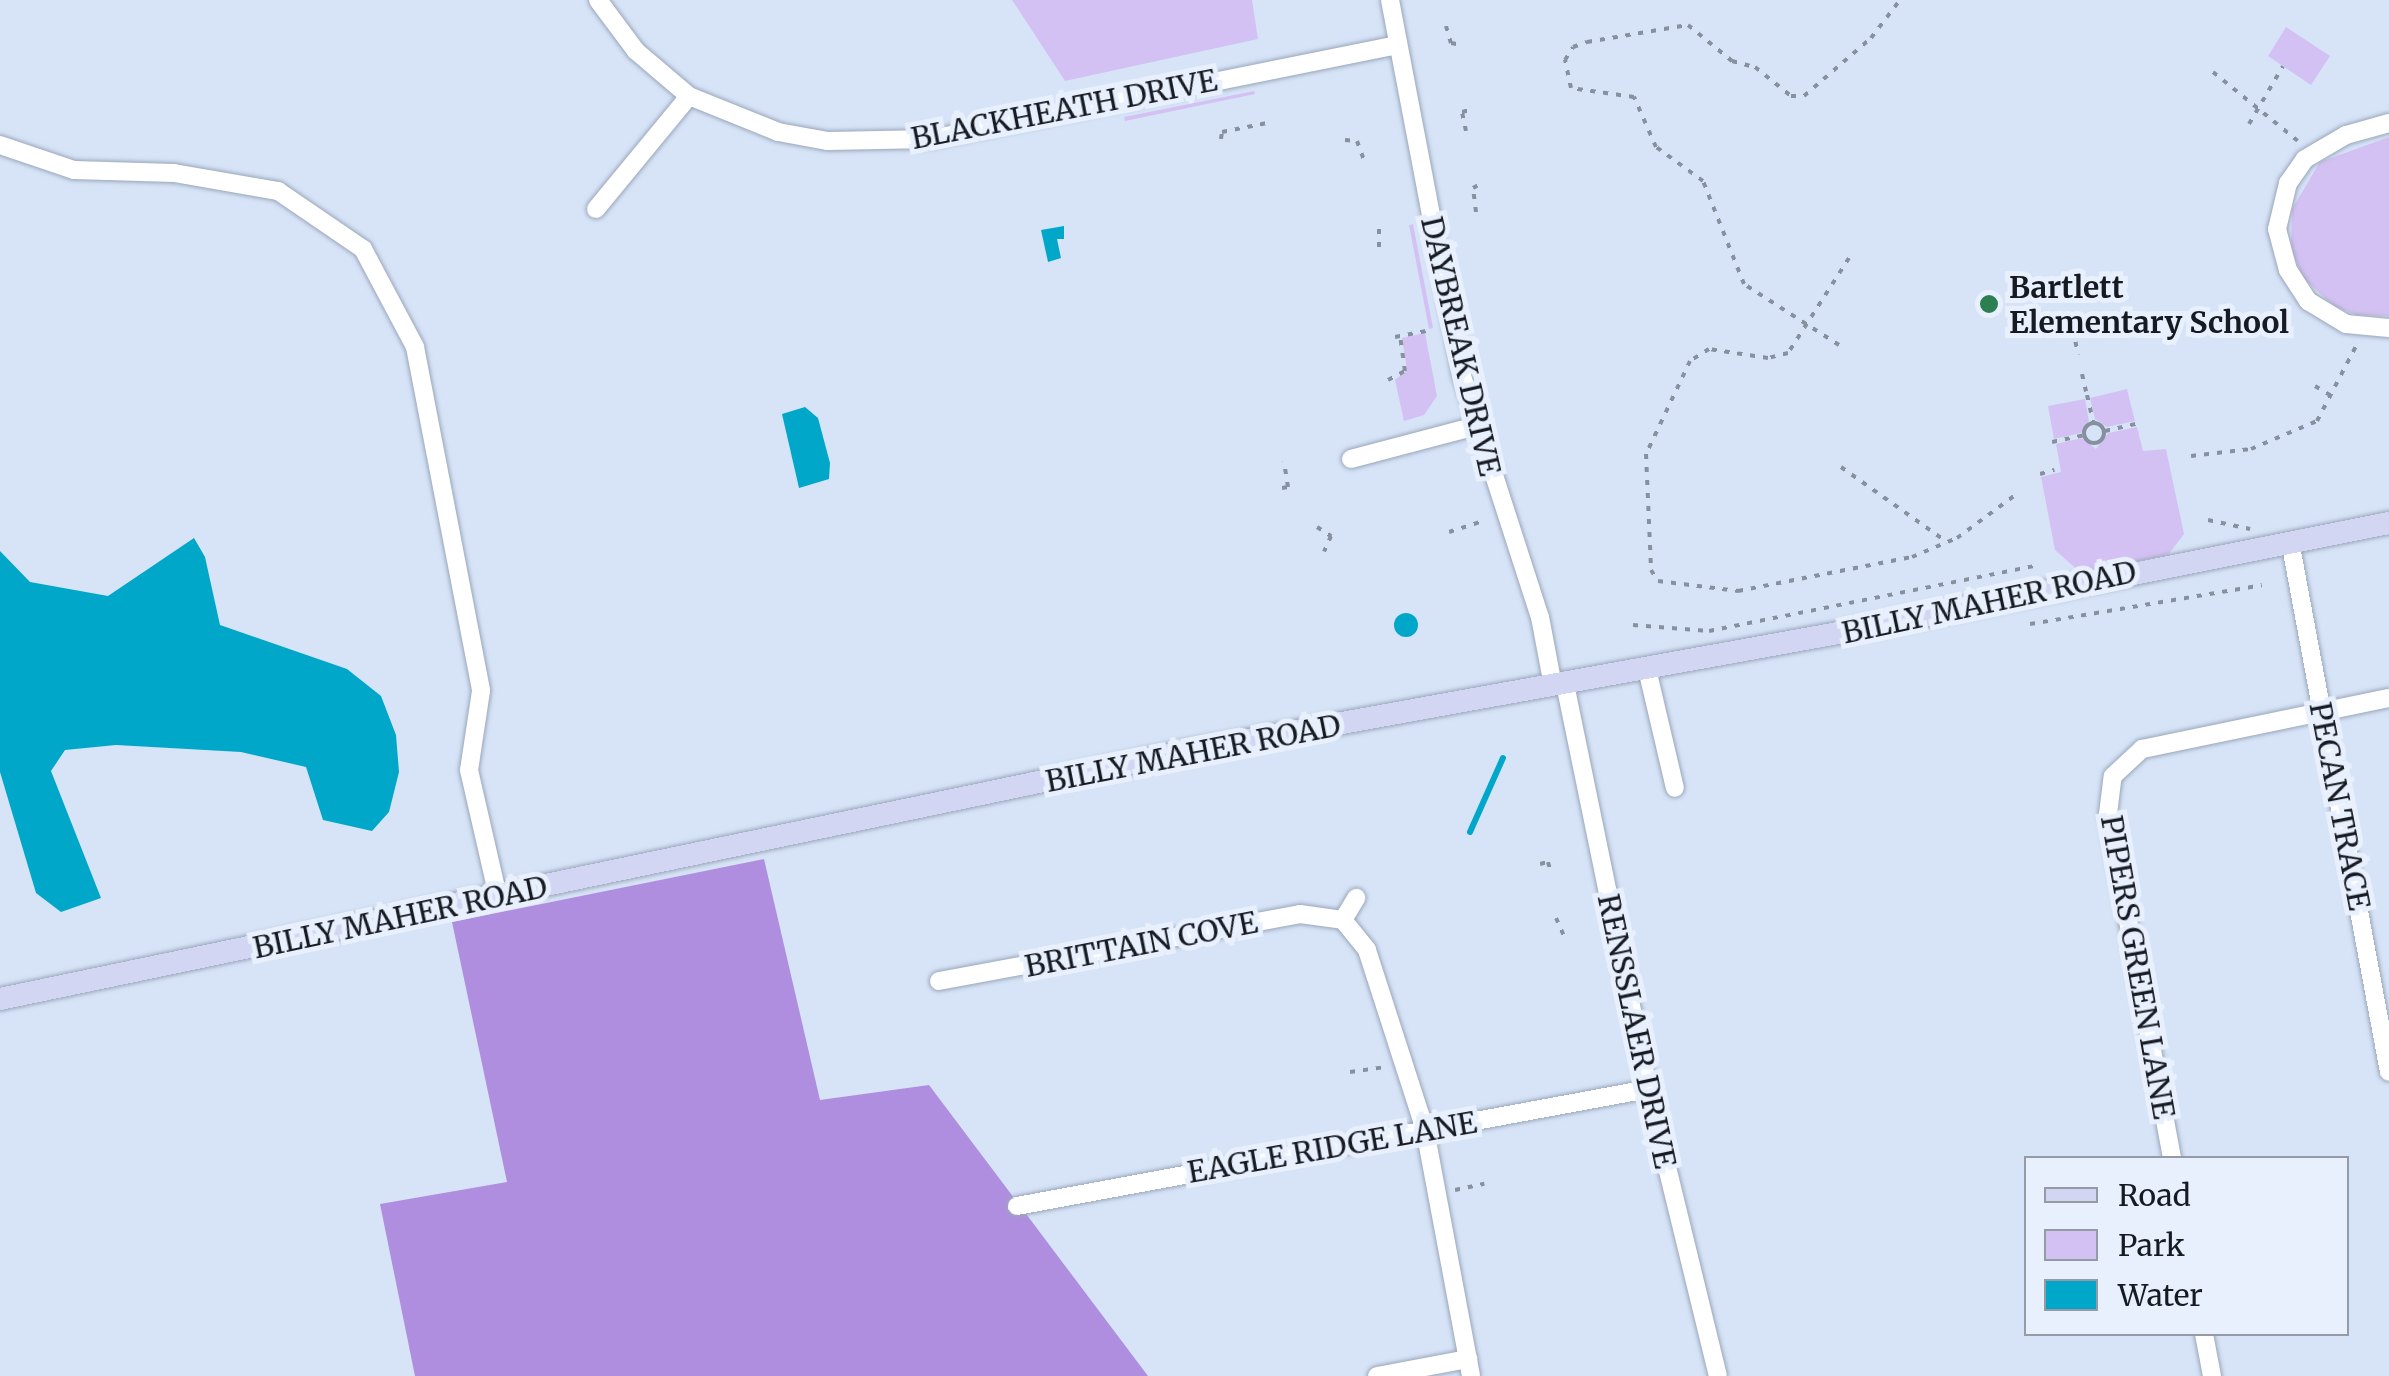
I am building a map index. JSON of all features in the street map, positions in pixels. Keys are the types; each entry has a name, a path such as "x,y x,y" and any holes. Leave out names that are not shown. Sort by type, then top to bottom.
{"main road":[{"name":"BILLY MAHER ROAD","path":"0,999 1182,752 1647,669 2389,523"}],"street":[{"name":"BLACKHEATH DRIVE","path":"598,0 636,51 689,96 778,132 892,143 1398,45"},
{"name":"DAYBREAK DRIVE","path":"1390,0 1476,426 1559,685"},
{"path":"596,209 689,96"},
{"path":"2389,124 2346,135 2305,159 2288,183 2277,229 2288,270 2308,301 2346,324 2389,328"},
{"path":"0,145 74,170 174,173 278,191 363,250 416,347 480,691 469,770 498,897"},
{"path":"1351,458 1476,426"},
{"name":"PECAN TRACE","path":"2290,541 2389,1072"},
{"path":"1647,669 1675,788"},
{"name":"RENSSLAER DRIVE","path":"1559,685 1648,1089 1718,1376"},
{"path":"2322,710 2389,698"},
{"name":"PIPERS GREEN LANE","path":"2172,1156 2108,814 2113,776 2142,748 2322,710"},
{"path":"1356,898 1344,920 1367,950 1425,1130 1470,1367 1377,1376"},
{"name":"BRITTAIN COVE","path":"938,981 1300,914 1344,920"},
{"name":"EAGLE RIDGE LANE","path":"1016,1206 1648,1089"},
{"path":"2204,1336 2212,1376"}],"path":[{"path":"1839,346 1744,284 1703,181 1656,146 1638,102 1622,93 1577,93 1566,60 1573,47 1587,42 1688,25 1732,61 1755,68 1791,96 1804,96 1871,38 1900,0"},
{"path":"1446,26 1451,42 1462,46"},
{"path":"2249,124 2283,66"},
{"path":"2214,72 2262,106 2298,141"},
{"path":"1466,131 1462,112 1470,110"},
{"path":"1221,139 1222,132 1267,123"},
{"path":"1346,140 1360,144 1364,160"},
{"path":"1476,212 1474,188 1482,184"},
{"path":"1378,247 1379,224"},
{"path":"1849,258 1782,357 1710,348 1690,361 1646,454 1652,574 1672,587 1738,590 1912,557 1948,543 2018,493"},
{"path":"2073,328 2078,355"},
{"path":"1388,380 1405,371 1398,337 1427,331"},
{"path":"2191,456 2286,437 2317,421 2334,398 2356,346"},
{"path":"2082,374 2092,422 2104,431"},
{"path":"2315,386 2334,398"},
{"path":"2052,442 2084,435 2092,422"},
{"path":"2084,435 2095,443 2104,431 2139,423"},
{"path":"1282,488 1288,487 1284,461"},
{"path":"1841,467 1948,543"},
{"path":"2040,474 2054,470"},
{"path":"2208,520 2249,529 2255,537"},
{"path":"1450,532 1480,522"},
{"path":"1317,527 1331,536 1324,552"},
{"path":"1634,625 1709,630 2034,566"},
{"path":"2030,624 2262,585"},
{"path":"1540,864 1548,862 1551,873"},
{"path":"1556,918 1564,936"},
{"path":"1350,1072 1390,1066"},
{"path":"1454,1190 1484,1184"}],"green space":[{"path":"1012,0 1252,0 1258,39 1065,81"},
{"path":"2286,27 2330,56 2311,85 2268,56"},
{"path":"1254,91 1255,94 1125,121 1124,117"},
{"path":"2389,137 2389,316 2357,315 2334,306 2303,278 2291,249 2292,209 2320,162"},
{"path":"1413,224 1433,328 1429,329 1409,225"},
{"path":"1425,333 1437,396 1424,415 1404,421 1395,380 1407,370 1402,338"},
{"path":"2127,389 2135,421 2107,427 2095,419 2090,398"},
{"path":"2085,399 2089,421 2081,433 2054,439 2048,406"},
{"path":"2137,427 2143,451 2166,449 2184,534 2168,555 2081,573 2055,550 2041,477 2061,472 2056,444 2082,438 2096,449 2108,433"}],"shaded area":[{"path":"764,859 820,1100 929,1085 1148,1376 415,1376 380,1204 507,1182 452,922"}],"water":[{"path":"1064,226 1064,239 1057,239 1061,258 1048,262 1041,230"},
{"path":"805,407 818,418 830,463 829,479 799,488 782,414"},
{"path":"194,538 205,557 220,625 347,669 381,696 396,735 399,772 389,812 372,831 323,820 306,767 241,752 116,745 65,750 51,771 101,898 61,912 36,893 0,772 0,551 30,582 108,596"},
{"path":"1406,613 1415,616 1415,634 1406,637 1397,634 1394,625 1397,616"}],"waterway":[{"path":"1470,832 1503,758"}],"place":[{"name":"Bartlett Elementary School","path":"1989,304"}]}
